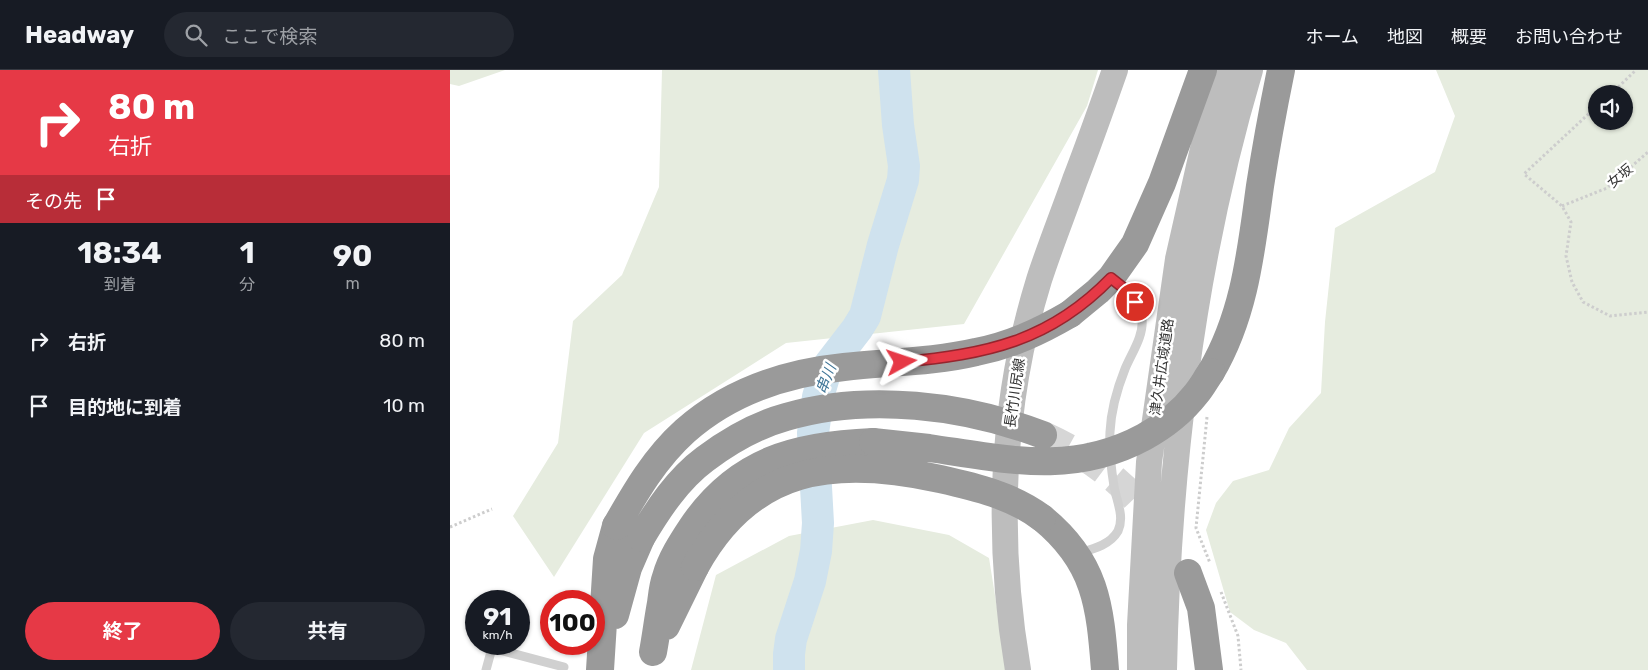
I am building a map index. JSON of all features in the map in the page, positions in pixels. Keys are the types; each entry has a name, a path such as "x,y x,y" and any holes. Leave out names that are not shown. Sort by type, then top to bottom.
{"highway":[{"path":"600,670 607,558 616,526 644,479 667,450 702,417 741,394 785,378 842,367 936,358 976,352 1024,338 1070,314 1098,292 1111,278 1135,244 1150,214 1203,70"},
{"path":"651,661 698,518 721,492 751,470 774,458 818,446 873,442 1019,461 1058,462 1082,459 1117,450 1168,422 1197,394 1224,351 1234,327 1247,272 1264,161 1281,70"},
{"path":"600,670 628,568 641,538 664,501 677,486 704,459 742,435 784,417 823,408 866,404 936,408 980,416 1022,427 1043,435"},
{"path":"685,561 706,547 719,529 739,508 772,486 789,479 832,469 871,469 902,472 957,482 1004,497 1033,511 1060,532 1077,554 1086,570 1098,607 1105,670"},
{"path":"1188,573 1201,608 1209,670"}],"main road":[{"name":"長竹川尻線","path":"1018,670 1009,614 1004,535 1005,479 1015,383 1039,280 1115,70"},
{"name":"津久井広域道路","path":"1140,670 1140,626 1149,462 1178,259 1199,164 1225,70"},
{"name":"津久井広域道路","path":"1164,670 1167,571 1175,457 1185,369 1212,215 1250,70"}],"lane":[{"path":"1077,554 1108,542 1118,530 1121,517 1110,463 1110,418 1124,371 1141,331 1142,318 1135,302 1126,290 1111,278"},
{"path":"486,670 492,648 564,667"}],"path":[{"path":"1620,85 1636,70"},
{"path":"1588,114 1524,174 1562,206 1571,222 1566,256 1572,282 1583,302 1610,316 1648,312"},
{"name":"女坂","path":"1562,206 1607,188 1648,152"},
{"path":"450,527 492,508"},
{"path":"1235,627 1240,645 1241,670"}],"shaded area":[{"path":"450,70 505,70 459,86 450,84"},
{"path":"662,70 1098,70 1087,106 964,324 786,343 644,433 554,577 513,516 558,443 573,321 622,275 659,187"},
{"path":"1436,70 1648,70 1648,670 1307,670 1286,643 1254,630 1230,612 1206,530 1216,503 1233,481 1269,470 1289,428 1321,393 1325,322 1335,228 1435,172 1455,116"},
{"path":"873,520 949,535 989,558 1007,670 691,670 716,575 789,536"}],"waterway":[{"name":"串川","path":"789,670 791,639 810,581 816,551 818,523 813,433 818,397 825,373 830,364 865,316 883,245 903,180 904,166 898,125 894,70"}],"tunnel":[{"path":"1043,435 1077,452 1120,484 1158,526"}],"route":[{"path":"902,362 976,352 1024,338 1070,314 1098,292 1111,278 1126,290 1135,302"}]}
